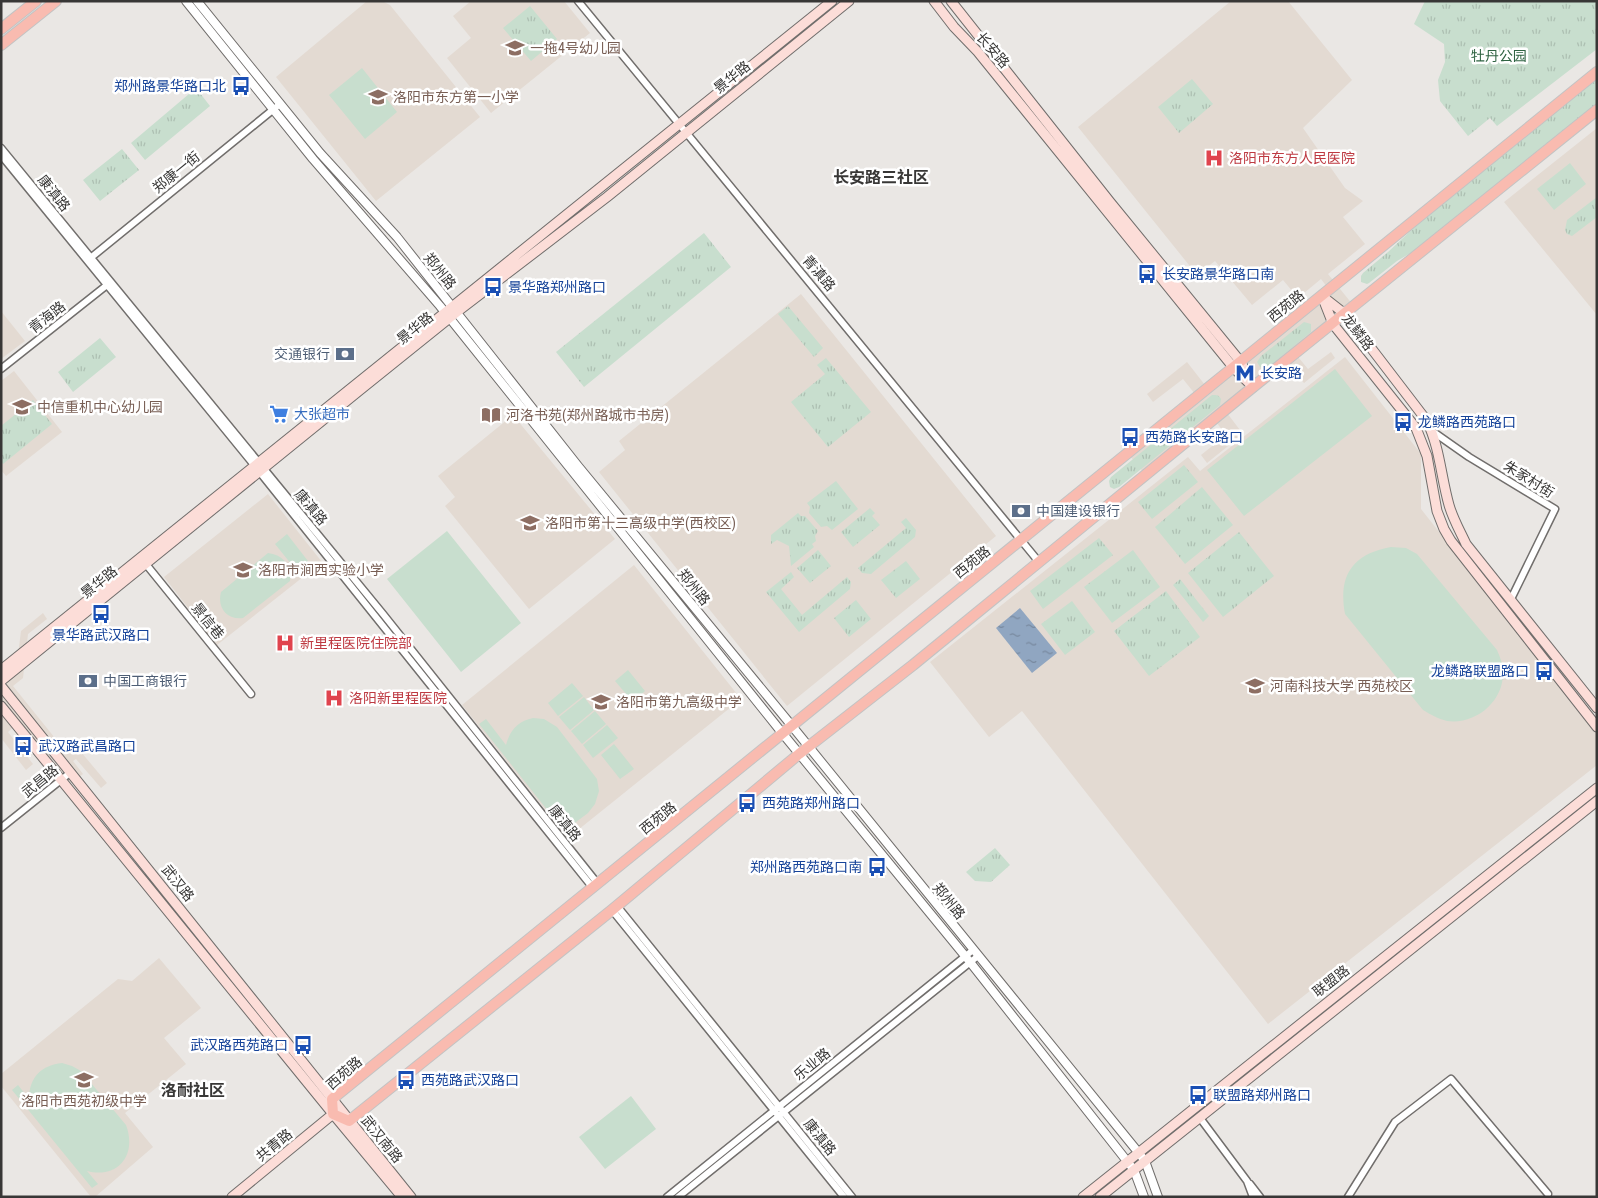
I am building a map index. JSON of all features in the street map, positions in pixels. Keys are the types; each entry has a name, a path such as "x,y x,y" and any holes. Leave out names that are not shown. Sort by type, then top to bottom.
{"main road":[{"path":"1,29 36,1"},
{"path":"1,45 56,1"},
{"name":"景华路","path":"682,129 832,1"},
{"name":"景华路","path":"1,670 682,129 849,1"},
{"name":"长安路","path":"934,1 1236,364"},
{"name":"长安路","path":"951,1 1253,387"},
{"name":"西苑路","path":"333,1114 332,1099 1597,72"},
{"path":"333,1114 349,1121 615,908 799,754 1597,110"},
{"name":"龙鳞路","path":"1322,296 1346,314 1427,422 1432,431 1454,519 1466,544 1597,708"},
{"name":"龙鳞路","path":"1322,296 1333,324 1416,428 1427,456 1438,511 1444,529 1454,546 1597,727"},
{"name":"景华路","path":"1,681 258,467"},
{"name":"武汉路","path":"1,686 332,1099"},
{"name":"武汉路","path":"1,706 333,1114"},
{"name":"联盟路","path":"1083,1197 1597,788"},
{"name":"联盟路","path":"1100,1197 1597,801"},
{"name":"武汉南路","path":"332,1099 411,1197"},
{"name":"武汉南路","path":"333,1114 402,1197"},
{"name":"共青路","path":"232,1197 333,1114"}],"street":[{"name":"郑州路","path":"186,1 313,159 451,312 792,726 1145,1161 1158,1197"},
{"name":"郑州路","path":"197,1 320,153 396,237 451,312 783,734 967,959 1127,1161 1134,1170 1144,1197"},
{"name":"青滇路","path":"578,1 1039,562"},
{"name":"郑康一街","path":"89,259 280,104"},
{"name":"康滇路","path":"1,148 258,467"},
{"name":"康滇路","path":"1,155 89,259 107,285 258,467 383,614 596,886"},
{"name":"青海路","path":"1,369 107,285"},
{"name":"朱家村街","path":"1432,431 1469,457 1555,509 1511,599"},
{"name":"景信巷","path":"145,563 251,694"},
{"name":"武昌路","path":"1,828 71,772"},
{"name":"康滇路","path":"615,908 778,1111 844,1197"},
{"name":"乐业路","path":"667,1197 976,953"},
{"path":"1348,1197 1395,1122 1452,1079 1548,1194"},
{"name":"康滇路","path":"778,1111 852,1197"},
{"name":"乐业路","path":"678,1197 778,1111"},
{"path":"1200,1118 1260,1197"},
{"path":"1247,1182 1253,1197"}],"shaded area":[{"name":"洛阳市东方第一小学","path":"367,1 382,1 390,5 480,117 376,201 276,77"},
{"name":"一拖4号幼儿园","path":"471,1 564,1 590,33 491,113 447,58 471,38 453,16"},
{"name":"洛阳市东方人民医院","path":"1231,1 1288,1 1352,80 1303,128 1345,188 1363,201 1343,217 1365,244 1328,274 1353,305 1294,352 1308,369 1331,352 1335,358 1304,383 1285,360 1224,409 1243,434 1207,463 1201,455 1226,435 1213,418 1144,473 1125,450 1195,394 1183,379 1153,402 1147,394 1187,362 1205,385 1327,287 1321,279 1298,298 1283,280 1252,305 1215,261 1197,275 1078,127"},
{"path":"1597,128 1597,315 1504,202"},
{"path":"801,294 996,536 787,706 599,472 625,450 619,441"},
{"path":"1,311 25,341 1,359"},
{"name":"河南科技大学 西苑校区","path":"1345,357 1421,454 1421,509 1597,732 1597,765 1268,1024 1022,711 989,737 930,662 1188,457 1200,471"},
{"name":"中信重机中心幼儿园","path":"14,371 62,432 6,476 1,470 1,381"},
{"name":"洛阳市第十三高级中学(西校区)","path":"513,415 615,539 529,609 445,506 455,497 438,476"},
{"name":"洛阳市涧西实验小学","path":"268,494 322,562 217,645 164,577"},
{"name":"洛阳市第九高级中学","path":"634,565 741,699 568,838 462,705"},
{"path":"43,613 47,619 28,634 23,678 13,686 67,753 76,746 107,783 101,788 76,759 73,761 83,774 71,783 11,711 7,714 16,725 8,732 33,764 26,770 1,738 1,672 7,679 16,671 21,631"},
{"name":"洛阳市西苑初级中学","path":"159,958 201,1008 164,1038 186,1064 125,1113 153,1147 95,1197 91,1197 1,1086 1,1074 118,979 132,981"}],"green space":[{"name":"牡丹公园","path":"1425,1 1597,1 1597,49 1497,126 1490,118 1468,136 1440,101 1438,80 1445,62 1444,44 1414,24"},
{"path":"530,6 557,39 531,61 503,28"},
{"path":"362,68 397,112 365,139 329,95"},
{"path":"1597,78 1597,105 1414,251 1397,261 1369,283 1361,282 1363,273 1418,224"},
{"path":"1192,79 1213,104 1179,133 1158,107"},
{"path":"196,88 210,106 145,160 131,143"},
{"path":"122,149 139,170 100,201 83,180"},
{"path":"1570,163 1586,184 1554,210 1537,189"},
{"path":"1597,197 1597,217 1572,236 1567,234 1565,230 1567,220"},
{"path":"704,233 731,267 584,387 556,352"},
{"path":"788,306 823,348 814,357 778,314"},
{"path":"1304,322 1311,324 1311,332 1266,369 1260,367 1257,362 1261,356"},
{"path":"100,338 116,357 73,392 58,372"},
{"path":"826,358 871,412 828,447 791,402 825,374 817,365"},
{"path":"1335,369 1372,416 1244,516 1207,470"},
{"path":"1212,395 1217,395 1221,399 1220,405 1119,487 1114,489 1110,487 1109,481 1111,477"},
{"path":"33,400 52,424 3,464 1,461 1,426"},
{"path":"1184,465 1198,482 1152,519 1138,502"},
{"path":"836,481 858,509 832,530 827,526 821,527 809,513 810,507 807,503"},
{"path":"1202,487 1233,525 1185,564 1155,527"},
{"path":"870,508 875,513 872,516 880,525 853,547 841,532"},
{"path":"798,513 801,516 805,516 818,531 815,536 816,541 812,544 814,547 791,566 789,546 777,540 771,544 771,535"},
{"path":"906,518 916,530 915,537 871,574 862,573 858,568 906,528 901,522"},
{"path":"447,531 521,623 461,672 387,579"},
{"path":"1239,532 1274,576 1223,617 1188,573"},
{"path":"287,534 308,561 296,570 275,544"},
{"path":"1099,538 1113,555 1043,609 1030,591"},
{"path":"1391,547 1406,548 1417,554 1497,650 1503,672 1502,683 1493,701 1478,715 1458,721 1447,721 1423,710 1345,614 1344,588 1346,578 1351,569 1357,561 1366,555"},
{"path":"818,550 831,566 810,583 797,568"},
{"path":"1133,550 1160,587 1112,623 1084,587"},
{"path":"268,553 278,556 285,562 290,570 290,581 243,618 228,615 220,603 221,592"},
{"path":"906,561 920,579 896,598 881,580"},
{"path":"791,572 794,577 781,589 802,615 847,577 851,582 850,589 799,632 766,592"},
{"path":"1180,579 1209,616 1203,622 1173,585"},
{"path":"1166,591 1200,637 1149,676 1114,631"},
{"path":"856,600 871,619 849,637 834,618"},
{"path":"1072,601 1095,632 1065,655 1041,624"},
{"path":"628,670 645,691 633,702 615,681"},
{"path":"572,683 583,696 558,716 548,703"},
{"path":"584,697 594,710 570,730 559,717"},
{"path":"595,711 606,724 582,744 571,731"},
{"path":"533,718 544,719 557,727 597,779 599,791 595,804 588,813 564,831 479,724 486,719 506,745 515,727 523,721"},
{"path":"607,725 618,738 593,758 583,745"},
{"path":"614,744 634,769 620,779 601,755"},
{"path":"995,848 1010,865 991,882 975,881 966,872"},
{"path":"62,1063 81,1071 126,1125 129,1136 127,1154 123,1162 116,1168 98,1173 87,1171 98,1184 92,1188 12,1090 18,1085 29,1099 31,1084 34,1078 48,1066"},
{"path":"631,1096 656,1129 605,1169 579,1137"}],"water":[{"path":"1020,608 1057,653 1032,673 996,628"}],"place":[{"name":"一拖4号幼儿园","path":"515,48"},
{"name":"郑州路景华路口北","path":"241,86"},
{"name":"洛阳市东方第一小学","path":"378,97"},
{"name":"洛阳市东方人民医院","path":"1214,158"},
{"name":"长安路景华路口南","path":"1147,274"},
{"name":"景华路郑州路口","path":"493,287"},
{"name":"交通银行","path":"345,354"},
{"name":"长安路","path":"1245,373"},
{"name":"中信重机中心幼儿园","path":"22,407"},
{"name":"大张超市","path":"279,414"},
{"name":"河洛书苑(郑州路城市书房)","path":"491,415"},
{"name":"龙鳞路西苑路口","path":"1403,422"},
{"name":"西苑路长安路口","path":"1130,437"},
{"name":"中国建设银行","path":"1021,511"},
{"name":"洛阳市第十三高级中学(西校区)","path":"530,523"},
{"name":"洛阳市涧西实验小学","path":"243,570"},
{"name":"景华路武汉路口","path":"101,614"},
{"name":"新里程医院住院部","path":"285,643"},
{"name":"龙鳞路联盟路口","path":"1544,671"},
{"name":"中国工商银行","path":"88,681"},
{"name":"河南科技大学 西苑校区","path":"1255,686"},
{"name":"洛阳新里程医院","path":"334,698"},
{"name":"洛阳市第九高级中学","path":"601,702"},
{"name":"武汉路武昌路口","path":"23,746"},
{"name":"西苑路郑州路口","path":"747,803"},
{"name":"郑州路西苑路口南","path":"877,867"},
{"name":"武汉路西苑路口","path":"303,1045"},
{"name":"洛阳市西苑初级中学","path":"84,1080"},
{"name":"西苑路武汉路口","path":"406,1080"},
{"name":"联盟路郑州路口","path":"1198,1095"}],"district":[{"name":"长安路三社区","path":"881,177"},
{"name":"洛耐社区","path":"193,1090"}]}
